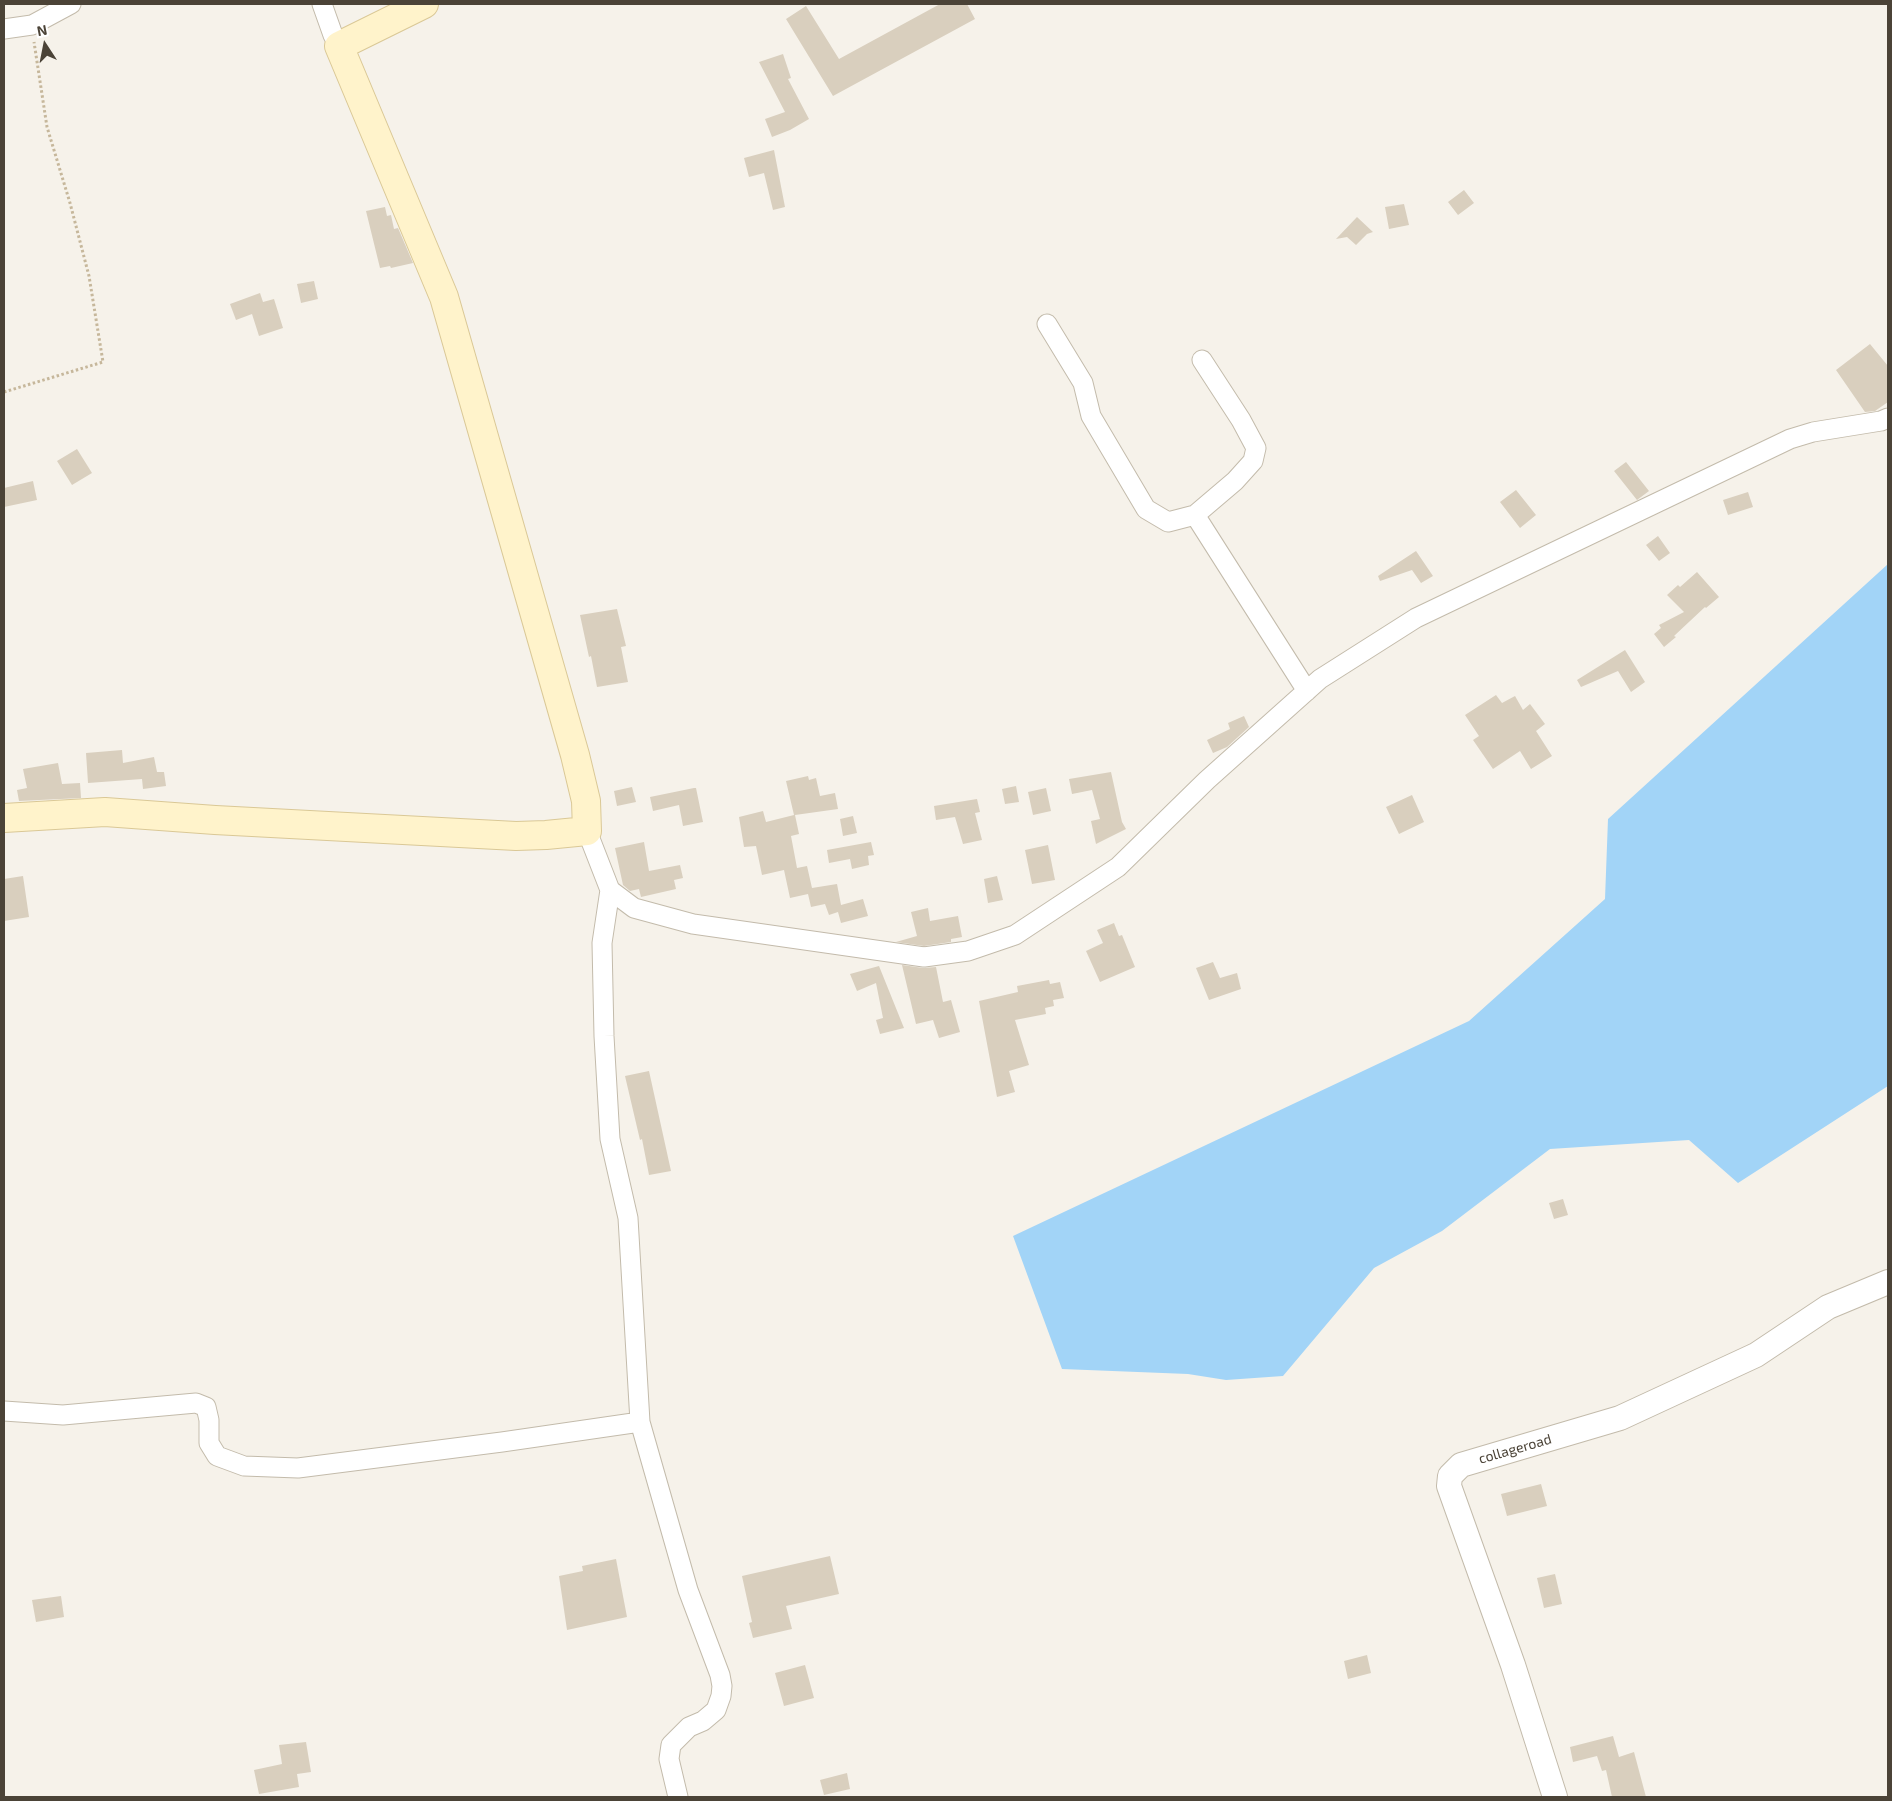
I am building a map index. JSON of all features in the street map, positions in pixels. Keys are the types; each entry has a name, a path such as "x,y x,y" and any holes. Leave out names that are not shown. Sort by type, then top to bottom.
{"main road":[{"path":"4,818 105,812 215,820 516,836 587,831 586,801 575,755 444,297 340,46 424,4"}],"street":[{"path":"4,29 32,25 71,4"},
{"path":"322,4 333,35 340,46"},
{"path":"1048,324 1083,383 1091,416 1146,510 1168,522 1195,515 1235,481 1253,461 1256,448 1241,420 1202,360"},
{"path":"610,890 634,908 693,924 924,957 968,951 1015,935 1118,868 1207,780 1320,679 1416,618 1790,439 1813,432 1881,421 1888,418"},
{"path":"1195,515 1307,691"},
{"path":"587,831 610,890 602,943 604,1036 610,1139 628,1218 640,1422 688,1590 720,1675 722,1686 722,1696 716,1710 703,1721 689,1727 671,1746 670,1759 678,1797"},
{"name":"collageroad","path":"1555,1797 1513,1665 1449,1486 1450,1476 1461,1464 1620,1418 1756,1355 1828,1307 1888,1282"},
{"path":"4,1412 63,1415 196,1403 206,1407 209,1420 209,1443 217,1456 244,1466 298,1468 640,1422"}],"path":[{"path":"4,392 103,362 100,334 89,276 70,203 47,127 32,25"}],"water":[{"path":"1888,564 1888,1086 1738,1183 1689,1140 1550,1149 1442,1231 1374,1268 1283,1376 1226,1380 1188,1374 1062,1369 1013,1236 1469,1021 1605,899 1608,819"}],"building":[{"path":"940,4 967,4 975,19 833,96 786,19 806,6 839,59"},
{"path":"783,54 791,78 788,79 809,119 790,130 772,137 765,119 785,112 759,62"},
{"path":"774,150 785,207 773,210 764,173 749,177 744,158"},
{"path":"1464,190 1474,203 1458,215 1448,202"},
{"path":"1404,204 1409,225 1389,229 1385,207"},
{"path":"385,207 387,216 391,215 394,229 398,228 413,263 391,268 390,266 380,268 366,211"},
{"path":"1357,217 1373,232 1367,234 1356,245 1347,237 1336,239"},
{"path":"314,281 318,299 301,303 297,284"},
{"path":"260,293 263,302 274,299 283,328 259,336 252,314 236,320 230,304"},
{"path":"1870,344 1888,366 1888,402 1875,411 1865,412 1836,370"},
{"path":"77,449 92,473 72,485 57,461"},
{"path":"1626,462 1649,491 1637,500 1614,471"},
{"path":"33,481 37,500 4,507 4,488"},
{"path":"1516,490 1536,515 1520,528 1500,502"},
{"path":"1748,492 1753,507 1728,515 1723,500"},
{"path":"1658,536 1670,553 1659,561 1646,545"},
{"path":"1416,551 1433,576 1421,583 1412,570 1380,581 1378,576"},
{"path":"1697,572 1719,597 1705,607 1664,647 1654,634 1661,628 1659,625 1684,612 1667,595 1678,585 1680,587"},
{"path":"617,609 626,646 621,647 628,682 597,687 580,615"},
{"path":"1625,650 1645,682 1631,692 1618,671 1581,687 1577,680"},
{"path":"1496,695 1502,703 1515,696 1523,710 1530,704 1545,724 1536,731 1552,756 1531,769 1520,751 1493,769 1473,740 1479,736 1465,715"},
{"path":"1244,716 1249,727 1227,747 1213,753 1207,740 1230,729 1228,723"},
{"path":"122,750 123,763 154,757 157,772 164,772 166,786 143,789 142,779 88,783 86,753"},
{"path":"58,763 62,784 80,783 81,798 19,801 17,790 27,788 23,769"},
{"path":"1111,772 1122,822 1126,829 1096,844 1091,821 1100,819 1092,790 1072,794 1069,779"},
{"path":"808,776 809,780 816,778 820,796 835,793 838,809 795,815 799,834 791,836 797,868 807,866 812,888 837,884 841,905 863,899 868,916 841,923 838,912 829,915 825,904 811,907 808,894 790,898 784,870 762,875 756,846 744,847 739,817 763,811 766,822 794,815 786,781"},
{"path":"1016,786 1019,802 1005,804 1002,789"},
{"path":"632,787 636,802 617,806 614,791"},
{"path":"696,788 703,822 683,826 679,805 653,811 650,797"},
{"path":"1046,788 1051,811 1033,815 1028,792"},
{"path":"1412,795 1424,822 1399,834 1386,807"},
{"path":"977,799 980,812 975,813 982,840 963,844 955,817 936,820 934,806"},
{"path":"853,816 857,833 843,836 840,819"},
{"path":"644,842 649,871 680,865 683,878 674,880 676,889 641,897 639,889 630,891 623,885 615,848"},
{"path":"871,842 874,855 868,856 869,865 852,869 850,859 829,863 827,850"},
{"path":"1048,845 1055,880 1032,884 1025,850"},
{"path":"23,876 29,917 4,921 4,879"},
{"path":"997,876 1003,900 988,903 984,879"},
{"path":"928,908 930,921 958,916 962,937 951,939 951,942 924,946 896,942 917,936 911,912"},
{"path":"1114,923 1119,936 1122,935 1135,967 1100,982 1086,951 1103,943 1097,930"},
{"path":"1213,962 1220,978 1237,973 1241,989 1209,1000 1196,968"},
{"path":"902,965 923,968 936,967 943,1002 951,1000 960,1032 939,1038 933,1020 916,1024"},
{"path":"879,966 904,1028 880,1034 876,1020 883,1018 876,983 857,991 850,974"},
{"path":"1049,980 1050,984 1060,982 1064,998 1053,1000 1054,1006 1045,1008 1046,1014 1015,1020 1029,1065 1009,1071 1015,1092 997,1097 979,1001 1018,992 1017,986"},
{"path":"649,1071 671,1171 649,1175 642,1139 640,1140 625,1076"},
{"path":"1563,1199 1568,1215 1554,1219 1549,1203"},
{"path":"1541,1484 1547,1506 1507,1516 1501,1494"},
{"path":"830,1556 839,1594 786,1606 792,1629 753,1638 749,1623 752,1622 742,1576"},
{"path":"616,1559 627,1617 567,1630 559,1576 583,1571 582,1566"},
{"path":"1555,1574 1562,1604 1544,1608 1537,1578"},
{"path":"61,1596 64,1617 36,1622 32,1600"},
{"path":"1367,1655 1371,1673 1348,1679 1344,1661"},
{"path":"805,1665 814,1698 784,1706 775,1673"},
{"path":"1613,1736 1619,1757 1634,1752 1646,1797 1612,1797 1606,1770 1602,1771 1597,1756 1573,1762 1570,1747"},
{"path":"306,1742 311,1772 297,1774 299,1787 259,1794 254,1770 282,1764 279,1745"},
{"path":"847,1773 850,1789 824,1795 820,1780"}]}
